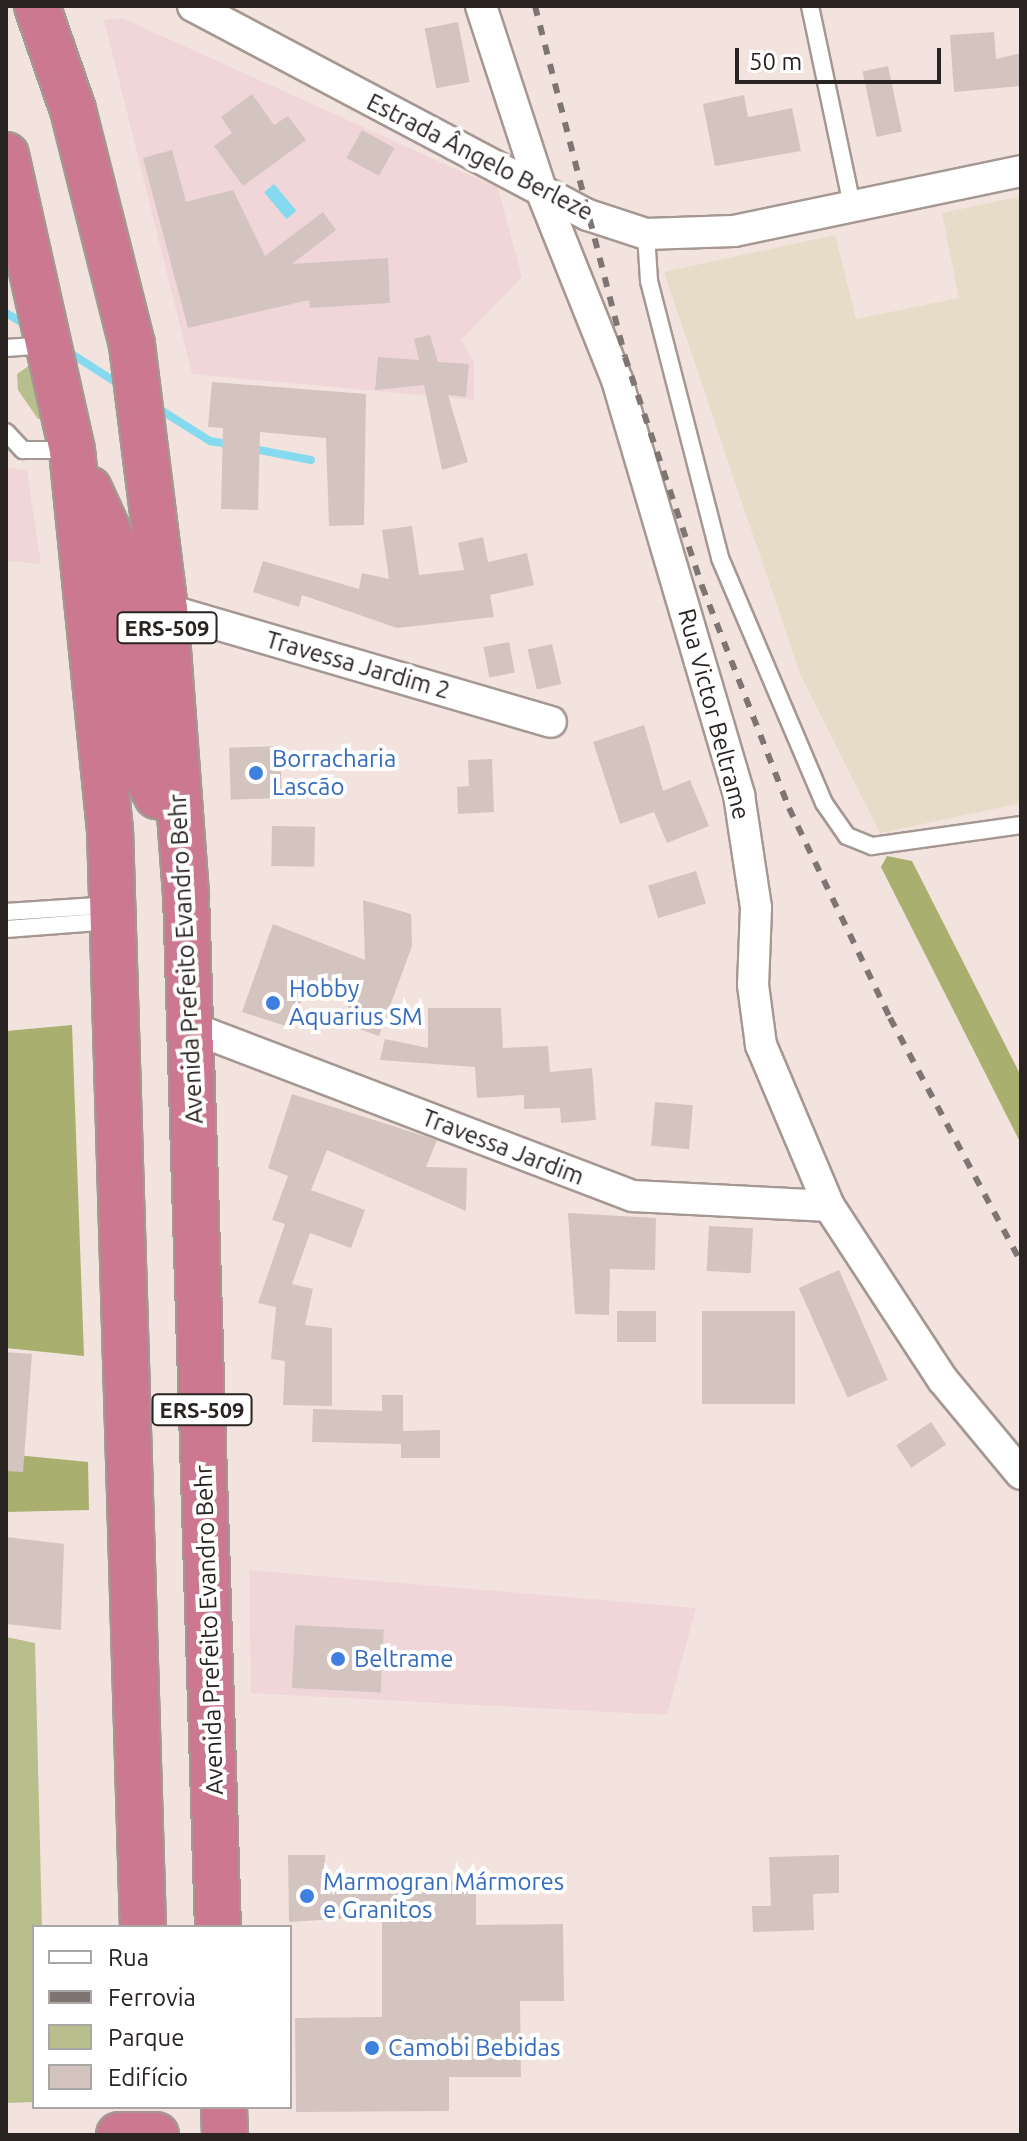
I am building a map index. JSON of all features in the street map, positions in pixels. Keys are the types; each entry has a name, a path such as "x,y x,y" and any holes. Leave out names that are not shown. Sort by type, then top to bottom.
{"highway":[{"name":"Avenida Prefeito Evandro Behr","path":"44,15 132,345 165,609 179,800 190,1027 218,1925"},
{"name":"ERS-509","path":"6,155 53,345 72,450 114,913 143,1925"},
{"path":"72,450 123,564 146,776 157,796 179,800"},
{"path":"224,2109 225,2135"}],"street":[{"name":"Estrada Ângelo Berleze","path":"193,6 541,190 646,234 734,231 1021,171"},
{"name":"Rua Victor Beltrame","path":"481,6 541,190 617,380 739,795 756,908 753,985 761,1045 829,1206 943,1380 1021,1474"},
{"name":"Travessa Jardim 2","path":"165,609 551,722"},
{"name":"Travessa Jardim","path":"190,1027 633,1196 829,1206"}],"lane":[{"path":"810,6 852,206"},
{"path":"646,234 649,281 720,558 824,803 847,836 872,846 1021,825"},
{"path":"6,348 53,345"},
{"path":"6,432 23,450 72,450"},
{"path":"6,912 114,913"},
{"path":"6,929 114,913"}],"shaded area":[{"path":"122,18 498,188 522,277 461,340 474,363 474,400 192,374 104,20"},
{"path":"1021,196 1021,803 880,833 800,674 664,272 835,235 856,319 959,298 942,213"},
{"path":"6,467 27,471 41,564 6,561"},
{"path":"249,1570 696,1608 667,1715 251,1693"}],"green space":[{"path":"37,360 50,419 38,419 18,390 17,374"},
{"path":"887,856 912,861 1021,1076 1021,1144 881,867"},
{"path":"72,1025 84,1356 6,1348 6,1031"},
{"path":"6,1454 88,1462 89,1510 6,1512"},
{"path":"6,1637 35,1643 42,1925 32,1925 32,2102 6,2103"}],"water":[{"path":"274,184 296,211 287,219 264,192"}],"building":[{"path":"458,22 470,82 436,88 425,28"},
{"path":"994,32 996,59 1021,53 1021,86 954,92 950,35"},
{"path":"888,66 902,132 876,137 863,71"},
{"path":"252,94 274,125 288,116 306,140 243,186 214,146 232,133 221,117"},
{"path":"744,95 748,117 792,108 801,151 715,166 703,104"},
{"path":"362,130 394,148 379,176 346,158"},
{"path":"172,150 186,202 233,190 265,256 323,212 336,230 292,264 388,258 390,303 310,308 309,300 188,328 143,158"},
{"path":"430,335 438,362 469,364 466,397 448,395 468,462 442,470 424,385 375,390 378,357 419,360 414,339"},
{"path":"212,382 366,394 364,525 329,526 326,438 260,432 258,510 221,509 223,428 208,427"},
{"path":"412,526 419,575 464,570 458,543 483,537 488,562 527,553 534,585 490,595 494,617 397,628 302,595 299,607 253,592 263,561 359,589 362,573 389,579 382,530"},
{"path":"509,642 515,672 489,677 483,647"},
{"path":"552,644 561,684 537,690 528,650"},
{"path":"644,725 663,791 690,780 709,826 667,843 654,812 620,824 593,742"},
{"name":"Borracharia Lascão","path":"280,746 282,798 231,800 229,748"},
{"path":"492,759 494,812 458,814 457,787 469,786 468,760"},
{"path":"272,826 315,827 314,867 271,866"},
{"path":"696,871 706,904 658,918 648,886"},
{"path":"363,900 411,914 412,946 379,1036 342,1023 350,1002 306,985 292,1028 242,1012 273,924 365,960"},
{"path":"428,1008 501,1008 503,1048 548,1046 550,1072 592,1068 596,1120 561,1123 560,1108 524,1109 524,1095 477,1098 475,1067 380,1060 385,1039 428,1048"},
{"path":"292,1094 437,1140 426,1167 467,1168 466,1211 327,1150 311,1190 365,1210 351,1248 310,1233 292,1284 313,1289 305,1325 332,1328 332,1406 283,1405 285,1361 271,1359 276,1307 258,1303 285,1224 272,1220 288,1176 268,1168"},
{"path":"655,1102 693,1105 689,1149 651,1146"},
{"path":"568,1213 656,1218 655,1270 610,1269 609,1315 575,1314"},
{"path":"709,1226 753,1228 751,1273 707,1271"},
{"path":"839,1270 888,1380 848,1398 799,1288"},
{"path":"617,1311 656,1311 656,1342 617,1342"},
{"path":"702,1311 795,1311 795,1404 702,1404"},
{"path":"6,1352 32,1354 23,1472 6,1471"},
{"path":"382,1395 403,1395 403,1431 440,1430 440,1458 401,1458 401,1444 312,1442 313,1409 382,1411"},
{"path":"931,1422 946,1444 911,1468 896,1445"},
{"path":"6,1537 64,1544 61,1630 6,1624"},
{"name":"Beltrame","path":"295,1625 384,1630 381,1693 292,1688"},
{"path":"288,1855 325,1855 326,1881 476,1881 476,1925 563,1924 564,2001 520,2001 521,2077 449,2077 449,2111 296,2112 295,2018 382,2017 382,1916 289,1922"},
{"path":"839,1855 839,1893 813,1894 814,1930 753,1932 752,1906 771,1906 769,1857"}],"waterway":[{"path":"6,313 29,327"},
{"path":"64,349 120,385"},
{"path":"156,407 210,441 232,445"},
{"path":"249,448 311,460"}],"railway":[{"path":"535,6 625,357 702,586 789,808 890,1018 1021,1262"}],"place":[{"name":"Borracharia Lascão","path":"256,773"},
{"name":"Hobby Aquarius SM","path":"273,1003"},
{"name":"Beltrame","path":"338,1659"},
{"name":"Marmogran Mármores e Granitos","path":"307,1896"},
{"name":"Camobi Bebidas","path":"372,2048"}]}
